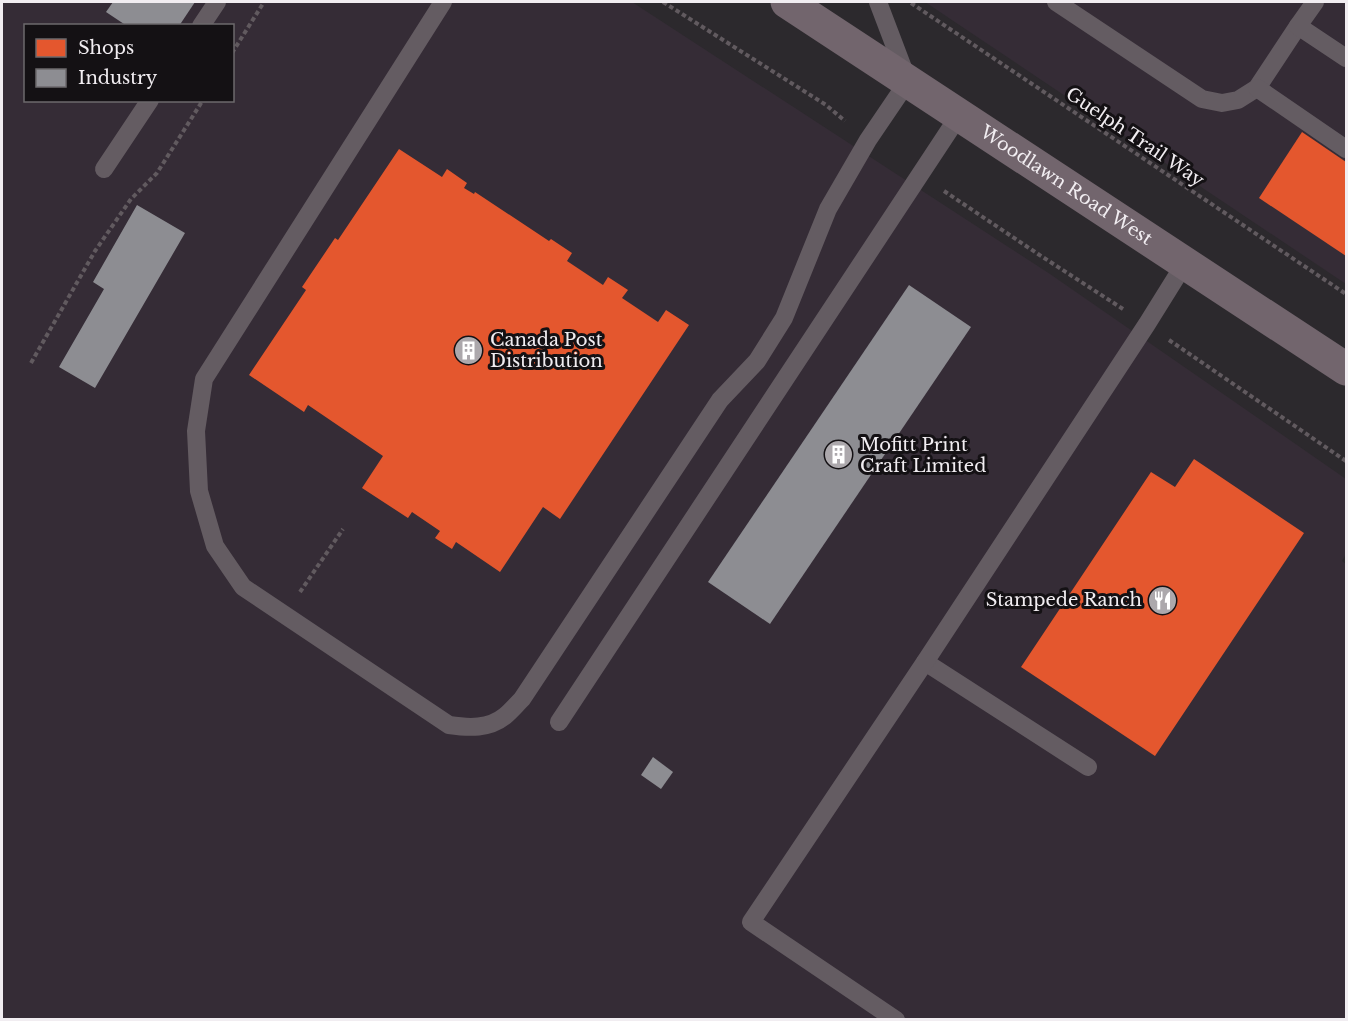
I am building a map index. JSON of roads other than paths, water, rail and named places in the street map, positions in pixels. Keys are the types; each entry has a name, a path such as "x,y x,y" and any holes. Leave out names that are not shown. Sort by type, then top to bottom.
{"main road":[{"name":"Woodlawn Road West","path":"787,2 1347,369"}],"lane":[{"path":"202,24 217,2"},
{"path":"443,2 204,379 196,431 199,491 215,546 243,587 449,725 470,728 487,725 504,717 522,699 720,400 757,361 784,318 828,209 868,140 908,81 878,2"},
{"path":"1056,2 1202,99 1222,103 1238,100 1257,88 1315,2"},
{"path":"1298,26 1347,58"},
{"path":"1257,88 1347,149"},
{"path":"104,169 149,102"},
{"path":"559,722 960,114"},
{"path":"896,1020 751,922 925,662 1185,263"},
{"path":"925,662 1088,767"}],"place":[{"name":"Canada Post Distribution","path":"469,350"},
{"name":"Mofitt Print Craft Limited","path":"839,455"},
{"name":"Stampede Ranch","path":"1163,600"}]}
